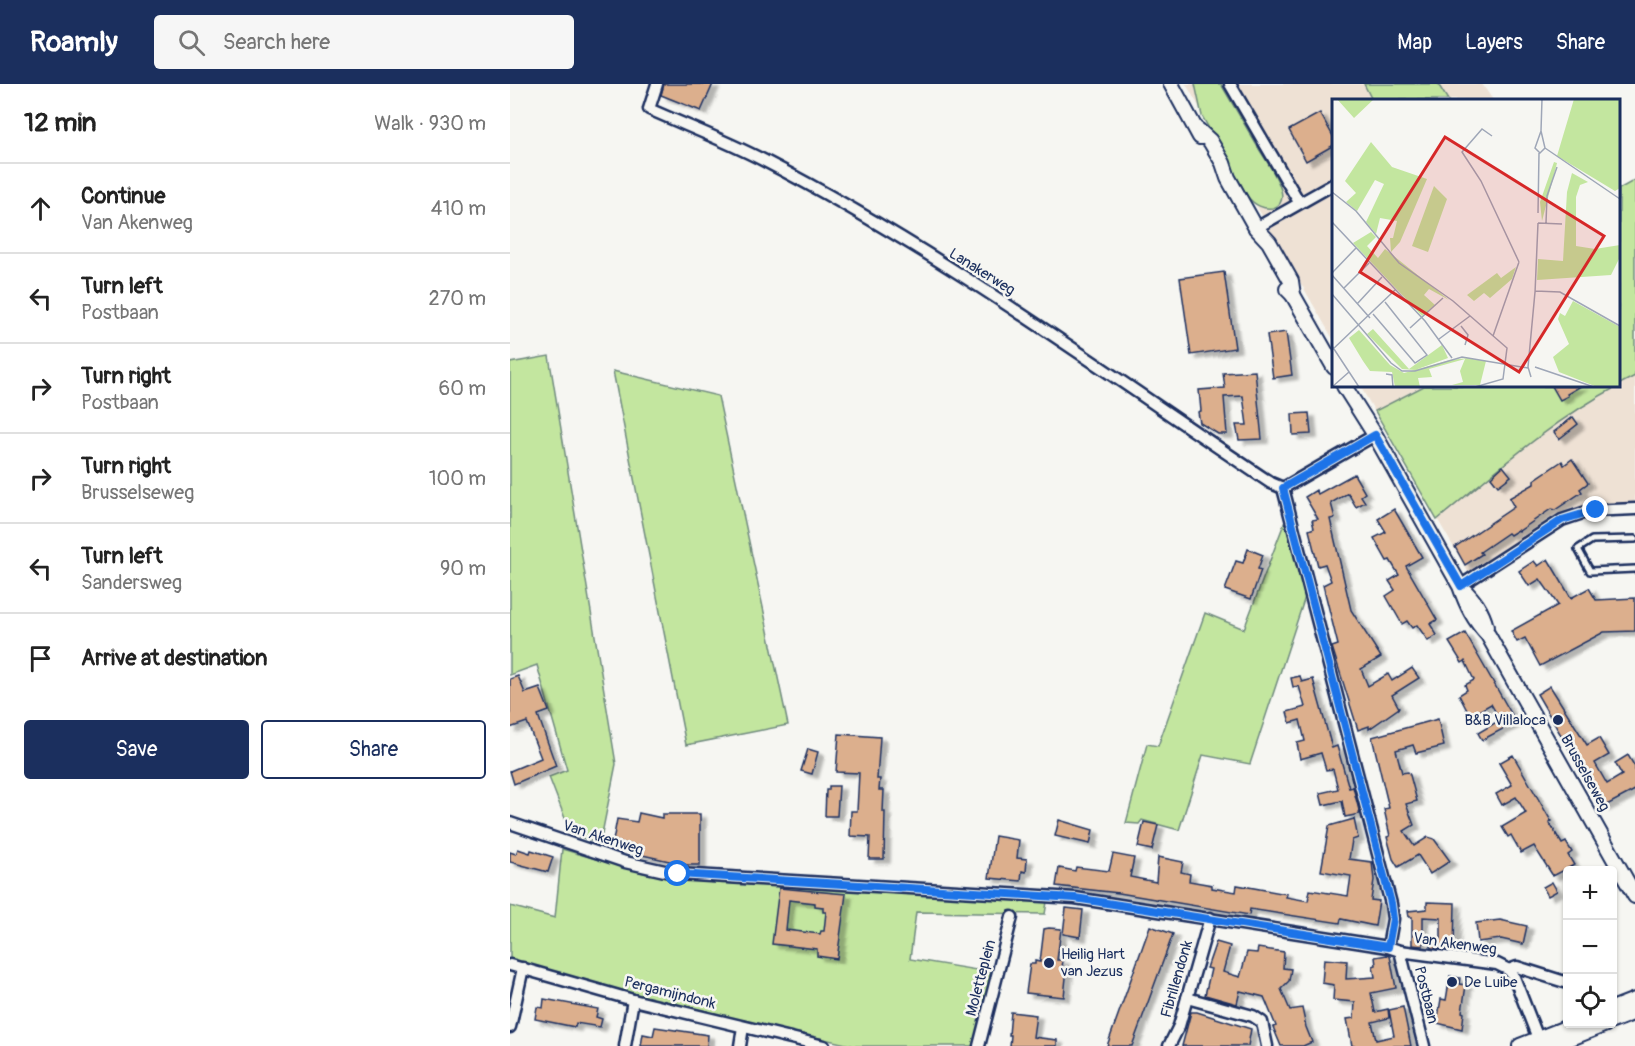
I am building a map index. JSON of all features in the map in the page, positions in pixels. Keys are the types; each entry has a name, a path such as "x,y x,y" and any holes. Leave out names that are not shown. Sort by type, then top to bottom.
{"street":[{"name":"Lanakerweg","path":"657,84 649,109 763,160 834,198 990,293 1271,483 1283,488"},
{"path":"1171,84 1198,130 1210,141 1219,156 1228,178 1256,228 1261,246 1284,286 1293,295 1332,363"},
{"path":"1230,84 1299,202"},
{"path":"1256,228 1332,185"},
{"name":"Brusselseweg","path":"1345,387 1375,435 1461,586 1467,607 1488,635 1635,896"},
{"path":"1375,435 1283,488 1391,903 1393,919 1388,947"},
{"path":"1461,586 1562,520 1589,511 1635,509"},
{"name":"Van Akenweg","path":"510,823 626,862 678,874 1075,898 1388,947 1400,951 1497,964 1509,970 1517,984 1540,1043"},
{"name":"Moletteplein","path":"979,1046 1012,917"},
{"name":"Fibrillendonk","path":"1169,1046 1179,1026 1210,918"},
{"name":"Postbaan","path":"1400,951 1424,1046"},
{"name":"Pergamijndonk","path":"510,965 633,999 825,1046"},
{"name":"Van Akenweg","path":"1509,970 1517,967 1563,981"},
{"path":"510,1027 523,968"},
{"path":"1187,998 1252,1016 1262,1022 1267,1046"},
{"path":"625,1046 633,999"},
{"path":"1617,1007 1635,1000"},
{"path":"1617,1019 1635,1012"},
{"path":"740,1046 743,1027"},
{"path":"1520,1046 1540,1043 1567,1028"},
{"path":"1551,1046 1594,1028"}],"lane":[{"path":"1635,539 1592,540 1578,549 1590,571 1635,569"}],"shaded area":[{"path":"1186,84 1482,84 1492,99 1332,99 1332,337"},
{"path":"1635,257 1635,504 1589,506 1471,577 1361,387 1620,387 1620,263"}],"green space":[{"path":"1195,84 1221,84 1277,179 1282,197 1277,206 1266,208 1259,206 1248,197 1202,116"},
{"path":"1364,84 1438,84 1447,99 1372,99"},
{"path":"1635,180 1635,376 1620,384 1620,188"},
{"path":"549,356 616,764 600,844 571,834 549,777 567,770 537,665 510,675 510,363"},
{"path":"613,371 718,396 788,725 686,745"},
{"path":"1422,387 1616,387 1547,431 1437,520 1375,411"},
{"path":"1285,521 1305,597 1250,764 1203,755 1179,830 1142,820 1139,824 1126,823 1147,744 1158,746 1205,613 1244,629"},
{"path":"562,849 647,874 694,880 1047,902 1045,914 916,912 910,959 995,973 976,1046 855,1046 677,1006 510,959 510,906 555,918"}],"building":[{"path":"664,84 713,84 701,111 661,95"},
{"path":"1320,113 1332,134 1332,146 1306,161 1289,130"},
{"path":"1224,272 1235,348 1191,355 1180,278"},
{"path":"1286,332 1292,375 1273,378 1267,335"},
{"path":"1255,371 1262,439 1239,440 1236,425 1247,425 1243,396 1224,397 1227,434 1218,434 1200,423 1199,390 1225,388 1223,373"},
{"path":"1553,387 1579,387 1567,394 1568,396 1560,400"},
{"path":"1309,413 1311,434 1293,435 1292,414"},
{"path":"1573,417 1578,424 1559,439 1554,432"},
{"path":"1572,459 1588,483 1580,489 1582,492 1555,510 1551,509 1519,531 1510,535 1508,533 1465,565 1455,547 1514,507 1509,498 1534,484 1534,480 1562,461 1564,465"},
{"path":"1503,466 1511,476 1498,486 1491,477"},
{"path":"1354,474 1365,493 1361,496 1365,502 1356,507 1348,493 1331,503 1335,518 1330,519 1351,610 1381,657 1361,669 1368,686 1388,674 1392,681 1412,668 1419,678 1392,695 1399,708 1369,729 1369,726 1358,730 1332,647 1338,645 1323,585 1331,581 1325,564 1318,566 1309,530 1314,528 1312,520 1318,519 1305,497 1316,490 1318,494"},
{"path":"1394,509 1422,557 1406,566 1437,620 1430,624 1437,635 1428,641 1417,625 1412,628 1407,621 1402,624 1386,596 1395,590 1389,581 1399,575 1390,560 1387,561 1374,538 1386,532 1378,519"},
{"path":"1248,549 1263,555 1258,569 1261,570 1251,599 1225,590 1236,561 1243,563"},
{"path":"1548,559 1571,598 1589,588 1596,600 1635,598 1635,631 1604,632 1540,666 1525,638 1517,642 1511,631 1558,605 1540,579 1529,586 1519,571 1534,561 1538,566"},
{"path":"1465,633 1516,722 1482,740 1478,733 1500,720 1491,704 1470,716 1459,695 1467,690 1465,685 1474,680 1465,661 1462,663 1449,642"},
{"path":"518,676 525,693 540,688 549,711 538,715 556,766 514,784 510,771 541,758 527,722 510,728 510,679"},
{"path":"1300,676 1302,682 1313,679 1332,748 1337,746 1349,788 1353,787 1360,814 1345,817 1342,801 1323,805 1320,793 1338,789 1333,769 1326,770 1321,753 1300,759 1297,743 1305,741 1300,720 1290,723 1287,712 1305,707 1299,686 1293,687 1291,678"},
{"path":"1550,686 1587,745 1599,738 1609,755 1595,763 1607,784 1622,775 1615,763 1628,755 1635,767 1635,790 1603,807 1587,779 1591,777 1573,747 1569,749 1537,694"},
{"path":"1438,719 1444,746 1416,753 1413,745 1396,750 1402,773 1408,772 1410,775 1417,801 1406,804 1414,825 1404,831 1414,846 1428,837 1434,839 1450,861 1430,874 1418,855 1398,867 1393,859 1387,837 1390,836 1384,809 1389,808 1372,737"},
{"path":"839,734 880,737 877,779 880,779 879,790 884,790 884,859 869,859 870,837 850,836 851,811 857,811 859,773 836,772"},
{"path":"808,749 818,752 812,774 801,771"},
{"path":"1513,755 1562,844 1566,842 1572,852 1568,855 1574,865 1563,866 1563,871 1553,876 1534,846 1521,853 1511,835 1508,837 1502,827 1526,813 1516,797 1502,805 1496,794 1512,785 1499,763"},
{"path":"829,786 839,786 837,816 825,816 826,790 829,790"},
{"path":"639,813 662,818 662,814 700,814 700,865 687,865 629,852 631,845 613,841 617,819 637,822"},
{"path":"1354,819 1358,838 1352,840 1349,859 1372,862 1374,880 1371,900 1379,901 1375,926 1341,919 1340,923 1250,909 1249,915 1119,893 1056,886 1059,868 1075,871 1076,867 1109,871 1113,854 1134,858 1130,877 1156,882 1158,857 1183,862 1181,872 1190,874 1189,881 1212,885 1212,888 1236,892 1237,885 1287,894 1286,897 1308,901 1310,890 1348,896 1351,876 1321,871 1329,826"},
{"path":"1059,820 1093,830 1090,844 1055,836"},
{"path":"1144,822 1158,825 1152,850 1138,847"},
{"path":"995,836 1019,840 1017,858 1027,859 1026,872 1022,871 1021,881 989,878"},
{"path":"518,849 530,853 531,850 553,857 548,872 510,862 510,852 516,854"},
{"path":"1552,882 1557,891 1548,896 1543,887"},
{"path":"779,888 846,894 837,959 817,956 817,949 772,944","holes":["789,900 815,903 815,906 823,907 823,912 826,912 824,931 820,934 786,930"]},
{"path":"1427,902 1455,903 1454,949 1431,948 1431,939 1441,939 1441,918 1423,917 1423,946 1412,945 1412,917 1409,917 1408,911 1427,909"},
{"path":"1066,908 1083,910 1080,937 1063,934"},
{"path":"1500,920 1527,926 1523,944 1501,939 1478,942 1476,923"},
{"path":"1150,926 1173,934 1132,1046 1107,1046"},
{"name":"Heilig Hart van Jezus","path":"1044,929 1061,929 1057,960 1063,960 1062,968 1067,968 1064,997 1026,993 1030,964 1035,964 1035,961 1040,962"},
{"path":"1216,942 1230,946 1223,972 1240,977 1247,952 1257,953 1258,948 1284,952 1283,968 1291,969 1289,981 1281,989 1290,1010 1302,1008 1312,1042 1303,1046 1281,1046 1273,1027 1276,1026 1264,997 1240,991 1237,1004 1205,995 1211,969 1207,968"},
{"path":"1390,956 1396,988 1371,993 1375,1012 1388,1009 1389,1018 1372,1022 1376,1040 1394,1036 1389,1010 1403,1007 1411,1046 1352,1046 1347,1019 1354,1018 1355,1002 1333,1000 1334,985 1322,983 1324,959 1347,961 1346,979 1375,977 1373,966 1376,965 1375,957"},
{"path":"1450,976 1460,978 1459,984 1466,985 1462,1029 1437,1023 1441,999 1446,1000"},
{"path":"544,999 598,1009 596,1017 602,1019 600,1027 576,1023 575,1027 535,1019 537,1007 543,1008"},
{"path":"1011,1012 1036,1015 1033,1037 1057,1040 1057,1046 1010,1046"},
{"path":"1191,1012 1251,1029 1248,1046 1182,1046"},
{"path":"655,1027 708,1035 707,1046 641,1046 643,1034 653,1036"}],"place":[{"name":"B&B Villaloca","path":"1558,720"},
{"name":"Heilig Hart van Jezus","path":"1049,963"},
{"name":"De Luibe","path":"1452,982"}],"route":[{"path":"678,874 1075,898 1388,947 1393,919 1391,903 1283,488 1375,435 1461,586 1562,520 1596,510"}]}
